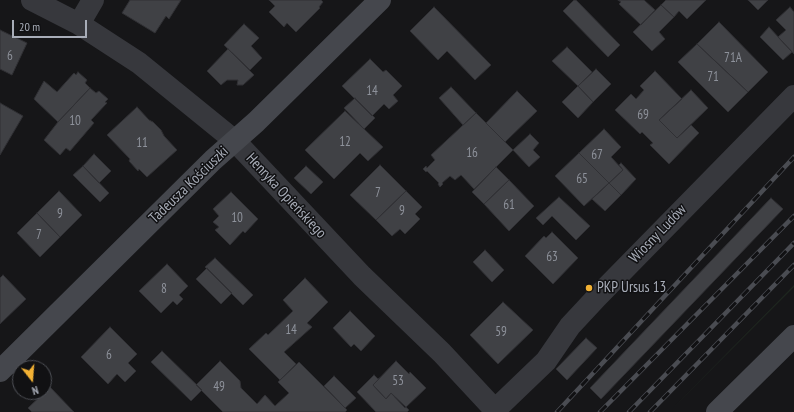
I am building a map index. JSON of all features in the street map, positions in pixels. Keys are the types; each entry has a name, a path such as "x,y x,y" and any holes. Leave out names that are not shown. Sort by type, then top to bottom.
{"street":[{"name":"Henryka Opieńskiego","path":"32,0 80,24 139,63 235,141 349,262 442,352 495,411"},
{"path":"80,24 93,0"},
{"name":"Tadeusza Kościuszki","path":"0,371 213,160 256,122 380,0"},
{"name":"Wiosny Ludów","path":"495,411 546,361 570,326 597,297 794,96"},
{"path":"717,412 794,336"}],"shaded area":[{"path":"794,285 794,287 669,412"}],"building":[{"path":"130,0 181,0 169,19 166,16 155,33 122,13"},
{"path":"269,0 321,0 323,2 319,7 320,8 296,32 287,23 284,27 269,12 275,6"},
{"path":"574,0 576,0 620,45 608,57 563,11"},
{"path":"618,0 644,0 655,10 641,25 619,4 621,2"},
{"path":"666,0 706,0 687,19 679,11 674,17 661,5"},
{"path":"748,0 768,0 758,10"},
{"path":"661,5 674,17 659,32 665,39 652,51 633,32"},
{"path":"434,7 491,65 475,80 447,51 438,60 410,31"},
{"path":"790,7 794,12 794,54 778,37 786,30 776,20"},
{"path":"719,22 768,72 748,92 697,44"},
{"path":"244,24 259,38 251,46 262,58 250,70 224,45"},
{"path":"769,27 792,52 783,60 760,37"},
{"path":"0,30 27,43 12,75 0,69"},
{"path":"697,44 748,92 728,112 678,62"},
{"path":"567,47 592,72 578,86 552,61"},
{"path":"228,49 254,75 243,85 237,85 238,80 227,80 221,85 207,71"},
{"path":"370,59 383,72 386,70 402,86 393,95 398,101 389,109 384,104 372,116 342,86"},
{"path":"596,69 611,84 593,102 578,86"},
{"path":"655,71 682,99 659,120 677,138 691,125 699,133 669,164 650,145 653,143 642,132 640,134 615,110 631,94 636,99 644,90 640,86"},
{"path":"78,72 87,80 85,83 90,88 58,122 34,99 44,81 57,92 74,73 76,75"},
{"path":"578,86 593,102 578,118 562,102"},
{"path":"451,87 476,113 463,125 439,98"},
{"path":"90,88 96,93 99,91 108,99 105,102 107,103 91,120 94,123 70,151 66,148 60,155 44,140 58,122"},
{"path":"691,90 708,108 677,138 659,120"},
{"path":"517,91 537,111 505,142 486,123"},
{"path":"355,98 375,118 364,129 344,108"},
{"path":"0,103 23,116 0,155"},
{"path":"137,107 161,130 164,136 177,150 147,177 139,169 138,171 129,161 130,159 107,135"},
{"path":"345,111 383,147 368,161 360,153 334,179 305,150"},
{"path":"476,113 513,150 474,189 461,175 455,180 450,176 442,183 443,184 440,187 438,184 439,183 423,169 426,166 427,168 435,160 431,155"},
{"path":"604,129 621,147 611,157 623,170 609,183 579,153"},
{"path":"530,134 539,143 533,150 540,157 529,167 513,150"},
{"path":"579,153 609,183 584,206 555,176"},
{"path":"94,154 111,171 99,183 83,166"},
{"path":"621,163 636,179 621,195 609,183 623,170 619,165"},
{"path":"380,165 406,191 376,220 350,195"},
{"path":"83,166 109,193 100,202 73,175"},
{"path":"306,166 323,182 311,194 294,178"},
{"path":"496,167 509,180 484,204 472,192"},
{"path":"509,180 534,206 509,231 484,204"},
{"path":"609,183 621,195 605,211 592,199"},
{"path":"59,191 82,215 60,237 37,213"},
{"path":"406,191 422,207 415,214 420,219 405,234 400,229 392,236 376,220"},
{"path":"231,192 258,219 245,233 243,231 230,245 215,230 219,227 213,222 219,216 213,209"},
{"path":"559,197 590,226 576,240 552,216 543,225 536,218"},
{"path":"771,198 783,209 601,399 590,388"},
{"path":"37,213 60,237 40,257 17,233"},
{"path":"552,232 578,258 553,284 525,256 544,236 546,238"},
{"path":"485,250 504,270 492,282 473,262"},
{"path":"215,258 253,295 243,305 205,267"},
{"path":"167,264 188,286 179,295 183,299 177,305 173,301 161,313 139,291"},
{"path":"207,268 232,293 221,304 196,279"},
{"path":"3,275 26,299 0,324 0,278"},
{"path":"305,278 328,302 307,323 312,327 284,352 296,364 280,380 249,349 266,333 268,335 293,311 283,300"},
{"path":"503,302 533,330 498,364 470,335"},
{"path":"350,311 375,336 361,351 354,344 351,347 333,328"},
{"path":"110,327 137,354 128,363 136,371 125,382 117,374 108,384 81,357"},
{"path":"586,338 597,348 567,380 556,369"},
{"path":"162,351 202,390 191,401 151,362"},
{"path":"220,361 240,381 241,388 257,404 265,395 275,406 289,393 278,382 299,362 347,410 345,412 223,412 196,385"},
{"path":"396,361 426,388 405,408 391,393 386,399 373,385"},
{"path":"374,375 378,379 381,377 373,385 386,399 391,393 409,410 407,412 376,412 357,392"},
{"path":"334,376 356,398 345,408 324,386"},
{"path":"52,389 74,412 32,412 28,408 36,400 52,400"}],"railway":[{"path":"557,412 794,157"},
{"path":"600,412 794,216"},
{"path":"629,412 794,243"},
{"path":"650,412 794,265"}],"place":[{"name":"PKP Ursus 13","path":"589,288"}]}
